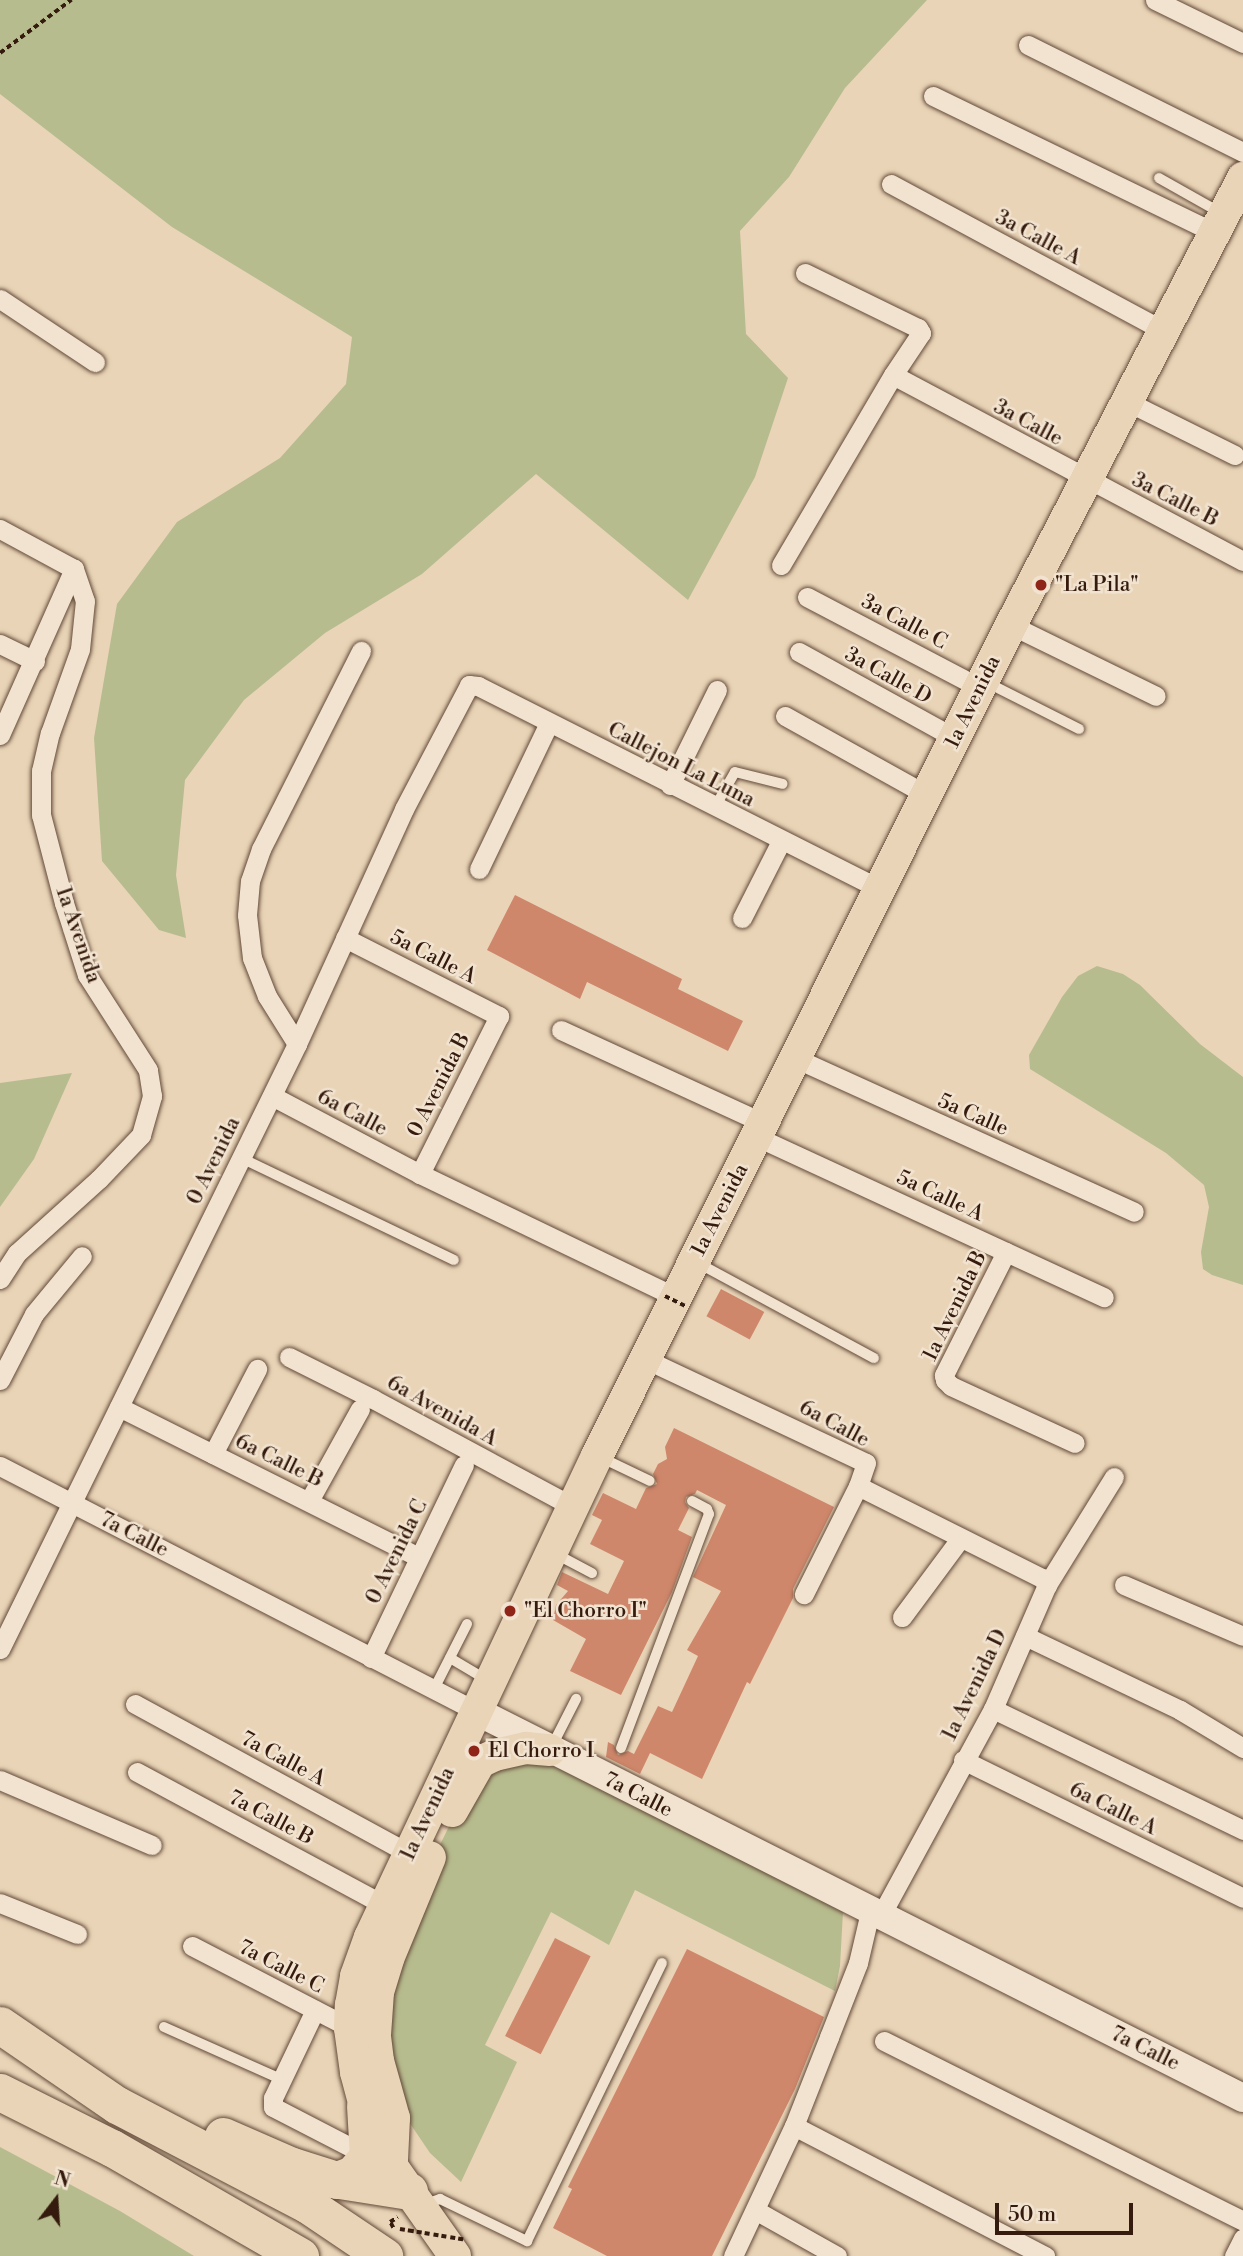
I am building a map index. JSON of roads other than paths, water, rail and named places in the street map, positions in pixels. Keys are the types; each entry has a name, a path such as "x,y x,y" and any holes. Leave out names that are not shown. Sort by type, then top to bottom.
{"highway":[{"path":"0,2025 117,2105 308,2205 395,2201"},
{"path":"43,2054 292,2166 337,2179 395,2201"},
{"path":"0,2092 49,2116 300,2256"},
{"path":"365,2106 395,2201"},
{"path":"337,2179 353,2174 395,2201"}],"main road":[{"name":"1a Avenida","path":"365,2106 350,2028 356,1976 384,1905 572,1506 645,1359 982,684 1243,178"},
{"path":"461,2248 395,2201 394,2118 378,2061 375,2035 378,1992 388,1959 433,1850 472,1773 481,1762 495,1755 526,1748 550,1750"}],"street":[{"path":"1155,0 1243,43"},
{"path":"1028,45 1243,152"},
{"path":"933,96 1220,224"},
{"name":"3a Calle A","path":"891,184 1164,331"},
{"path":"781,565 893,375 921,333 918,328 805,273"},
{"path":"0,299 95,362"},
{"name":"3a Calle","path":"893,375 1086,480"},
{"path":"1128,402 1235,455"},
{"name":"3a Calle B","path":"1086,480 1243,561"},
{"path":"0,529 74,569 0,735"},
{"name":"1a Avenida","path":"0,1279 17,1253 99,1179 141,1135 152,1096 148,1070 87,975 64,903 41,815 41,771 50,733 80,649 86,601 74,569"},
{"name":"3a Calle C","path":"807,597 982,684"},
{"path":"1012,625 1156,696"},
{"path":"0,644 35,661"},
{"path":"297,1044 267,996 252,958 247,915 250,881 261,849 360,650"},
{"name":"3a Calle D","path":"799,652 955,738"},
{"name":"Callejon La Luna","path":"463,691 469,685 478,687 881,890"},
{"path":"670,785 717,690"},
{"name":"0 Avenida","path":"0,1649 272,1096 404,809 463,691"},
{"path":"785,716 927,794"},
{"path":"480,869 549,723"},
{"path":"742,918 781,841"},
{"name":"5a Calle A","path":"345,938 499,1016"},
{"name":"0 Avenida B","path":"420,1174 499,1016"},
{"path":"561,1030 760,1130"},
{"name":"5a Calle","path":"795,1058 1134,1212"},
{"name":"6a Calle","path":"272,1096 420,1174 676,1300"},
{"name":"5a Calle A","path":"760,1130 1006,1252 1104,1297"},
{"name":"1a Avenida B","path":"1006,1252 944,1375 945,1380 951,1386 1075,1443"},
{"path":"0,1380 34,1314 82,1256"},
{"name":"6a Avenida A","path":"289,1357 572,1506"},
{"name":"6a Calle","path":"645,1359 864,1461 865,1468 858,1486"},
{"path":"213,1454 257,1369"},
{"name":"6a Calle B","path":"119,1406 419,1557"},
{"path":"309,1501 360,1409"},
{"name":"0 Avenida C","path":"372,1658 464,1465"},
{"name":"7a Calle","path":"0,1466 550,1750 610,1772 875,1914 1243,2098"},
{"name":"1a Avenida D","path":"733,2256 794,2126 875,1914 993,1709 1047,1585 1114,1477"},
{"path":"804,1594 858,1486 1042,1578 1047,1585"},
{"path":"902,1617 960,1539"},
{"path":"1124,1585 1243,1636"},
{"path":"1025,1636 1180,1710 1243,1748"},
{"name":"7a Calle A","path":"135,1704 410,1854"},
{"path":"993,1709 1243,1830"},
{"name":"6a Calle A","path":"963,1760 1243,1898"},
{"name":"7a Calle B","path":"137,1772 384,1905"},
{"path":"0,1780 152,1845"},
{"path":"0,1903 77,1934"},
{"name":"7a Calle C","path":"192,1946 350,2028"},
{"path":"315,2010 281,2079 273,2098 273,2108 395,2201"},
{"path":"884,2041 1243,2221"},
{"path":"794,2126 1045,2256"},
{"path":"755,2210 837,2256"},
{"path":"1234,2256 1243,2238"}],"lane":[{"path":"1159,178 1220,224"},
{"name":"3a Calle C","path":"982,684 1079,729"},
{"path":"715,807 735,772 783,784"},
{"path":"241,1158 454,1260"},
{"path":"694,1261 874,1358"},
{"path":"597,1456 650,1481"},
{"path":"621,1748 709,1514 707,1509 692,1501"},
{"path":"551,1551 592,1573"},
{"path":"434,1689 467,1624"},
{"path":"450,1658 490,1682"},
{"path":"550,1750 576,1699"},
{"path":"395,2201 440,2199 527,2241 662,1963"},
{"path":"164,2027 281,2079"}],"place":[{"name":"\"La Pila\"","path":"1041,585"},
{"name":"\"El Chorro I\"","path":"510,1611"},
{"name":"El Chorro I","path":"474,1751"}]}
